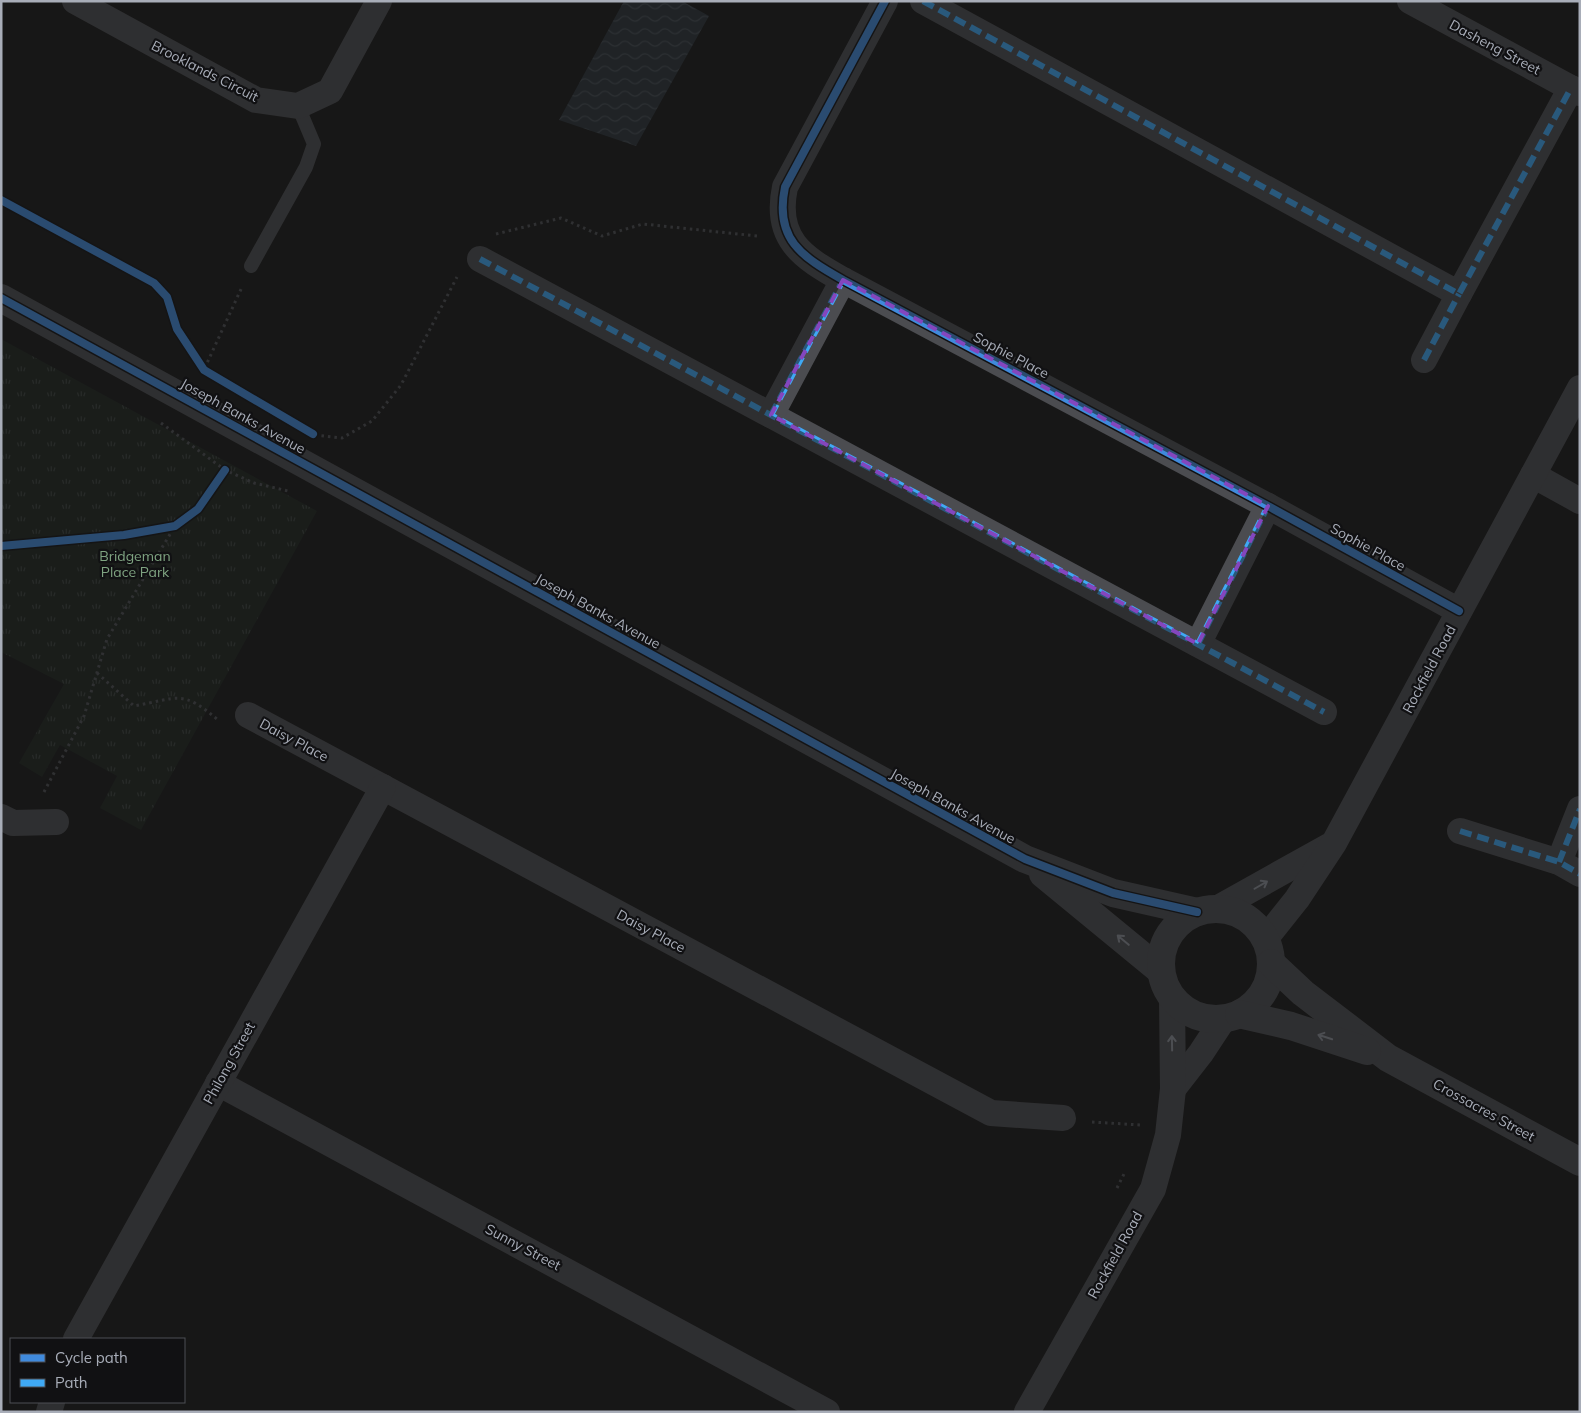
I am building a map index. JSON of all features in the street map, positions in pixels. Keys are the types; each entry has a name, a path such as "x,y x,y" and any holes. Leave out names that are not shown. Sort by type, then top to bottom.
{"street":[{"name":"Brooklands Circuit","path":"75,1 256,100 298,106"},
{"path":"298,106 330,90 379,1"},
{"name":"Sophie Place","path":"885,1 785,187 781,206 784,225 793,245 818,266 843,280 1268,506 1460,611"},
{"path":"923,1 1459,294"},
{"name":"Dasheng Street","path":"1410,1 1576,91"},
{"path":"1424,360 1459,294 1576,91"},
{"path":"480,259 1324,712"},
{"path":"771,415 843,280"},
{"name":"Joseph Banks Avenue","path":"1,298 1025,859 1113,893 1207,910"},
{"name":"Rockfield Road","path":"1269,952 1266,938 1297,898 1334,843 1580,388"},
{"path":"1533,475 1580,501"},
{"path":"1198,644 1268,506"},
{"name":"Daisy Place","path":"248,715 990,1113 1063,1118"},
{"name":"Philong Street","path":"77,1338 383,787"},
{"path":"1460,830 1569,868 1580,809"},
{"path":"1,817 13,823 56,822"},
{"path":"1207,910 1237,913 1246,918 1261,931 1269,952 1270,977 1264,991 1252,1006 1231,1016 1204,1018 1188,1011 1172,998 1161,971 1161,952 1167,936 1179,922 1207,910 1334,843"},
{"name":"Joseph Banks Avenue","path":"1025,859 1161,971"},
{"name":"Crossacres Street","path":"1269,952 1303,993 1388,1058 1580,1162"},
{"name":"Rockfield Road","path":"1027,1412 1153,1189 1168,1135 1173,1088 1172,998"},
{"path":"1173,1088 1231,1016"},
{"name":"Crossacres Street","path":"1231,1016 1291,1026 1388,1058"},
{"name":"Sunny Street","path":"218,1083 827,1412"}],"lane":[{"path":"251,266 306,167 314,144 298,106"}],"path":[{"path":"190,400 251,266"},
{"path":"198,362 212,376"},
{"path":"156,419 226,470 254,483 294,493"},
{"path":"304,430 313,434"},
{"path":"56,822 43,790 84,716 107,639 175,526"},
{"path":"97,673 134,706 183,697 200,704 219,721"},
{"path":"1063,1118 1111,1125 1143,1126 1140,1134"},
{"path":"1114,1194 1128,1168"}],"highlighted area":[{"path":"843,280 1268,506 1198,644 771,415"}],"green space":[{"name":"Bridgeman Place Park","path":"1,339 317,511 141,830 100,808 117,776 60,745 42,777 19,763 64,684 1,652"}],"water":[{"path":"624,1 682,1 709,16 636,146 559,120"}],"marked path":[{"path":"923,1 1459,294 1571,88"},
{"path":"480,259 1324,712"},
{"path":"771,415 843,280"},
{"path":"1424,360 1459,294"},
{"path":"1198,644 1268,506"},
{"path":"1559,862 1580,809"},
{"path":"1460,831 1559,862 1580,874"}],"cycle path":[{"path":"885,1 785,187 784,220 794,244 828,272 1268,506 1459,611"},
{"path":"1,200 154,283 167,297 177,329 204,370 313,434"},
{"path":"1,298 1025,859 1113,893 1197,912"},
{"path":"1,546 124,535 175,526 198,509 225,470"}]}
